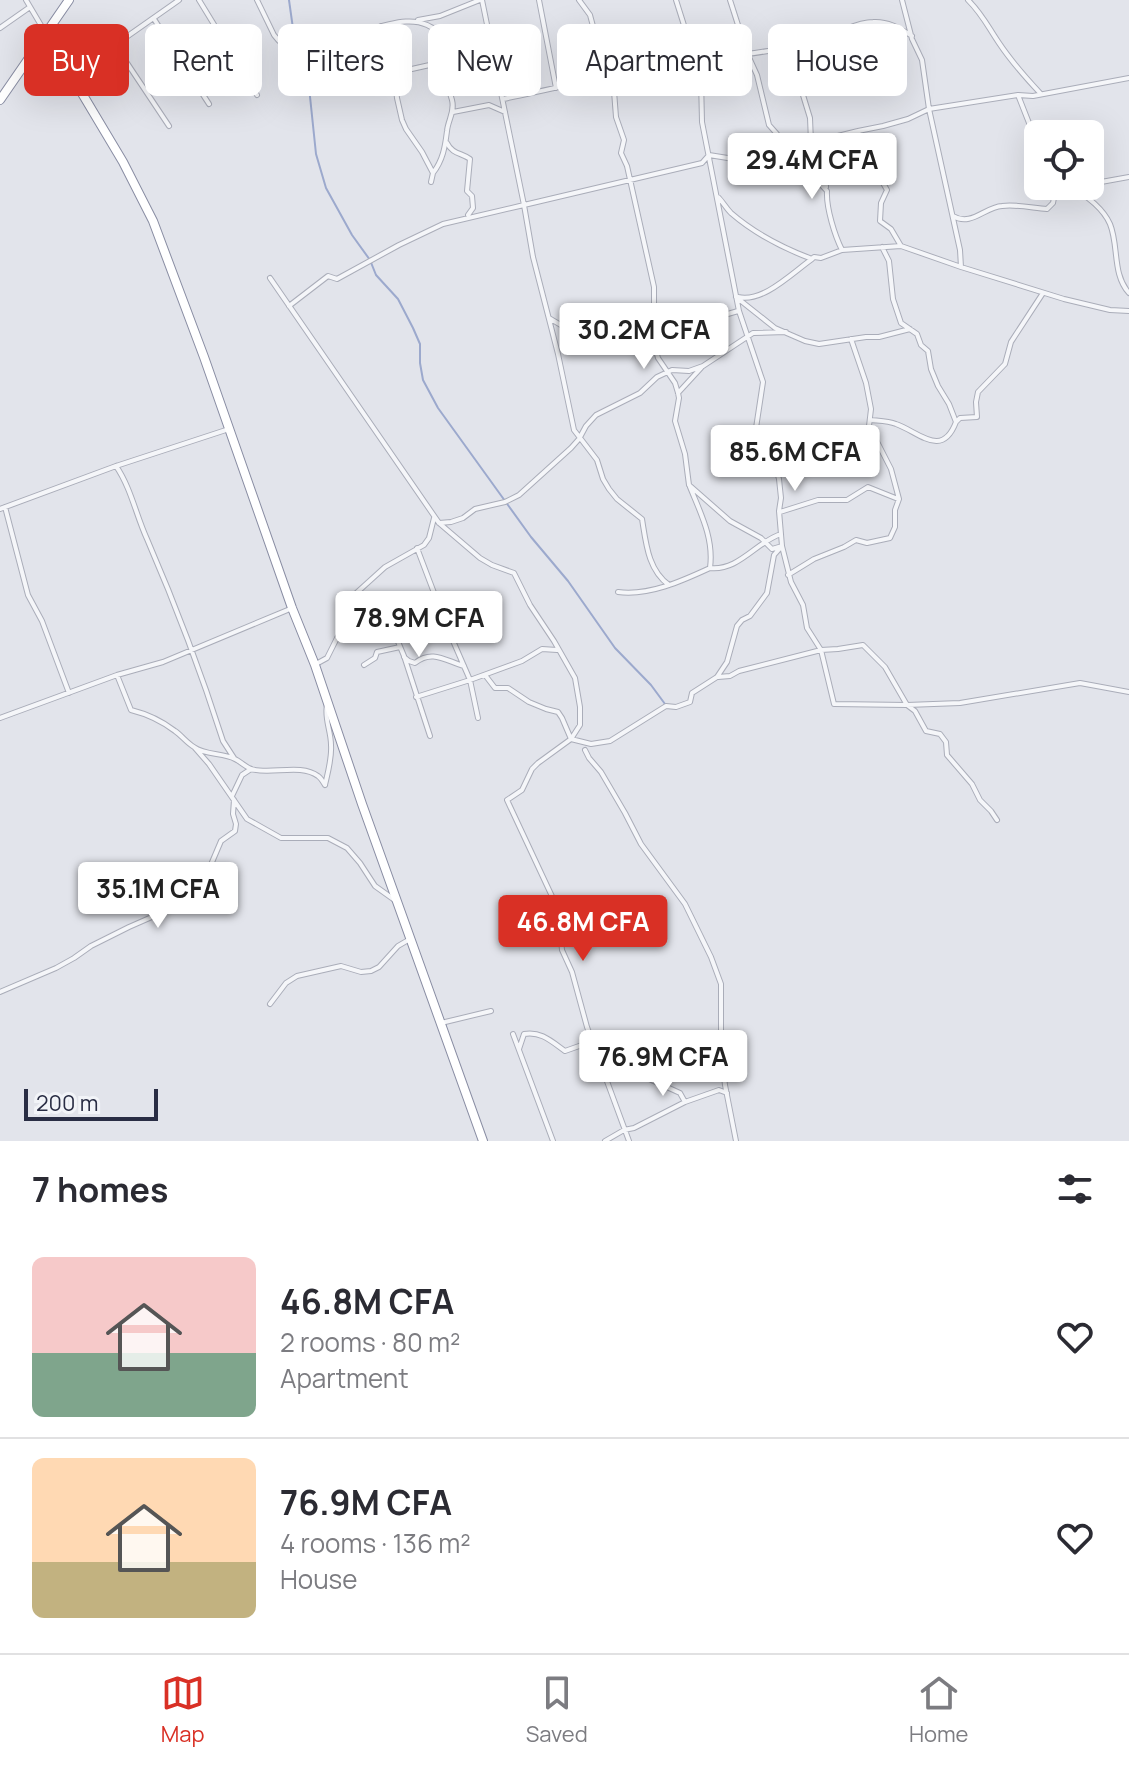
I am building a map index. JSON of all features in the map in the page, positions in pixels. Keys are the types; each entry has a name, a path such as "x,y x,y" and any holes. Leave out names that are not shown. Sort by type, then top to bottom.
{"highway":[{"path":"52,24 69,0"},
{"path":"0,100 24,65"},
{"path":"84,96 153,221 195,331 483,1141"}],"street":[{"path":"26,0 40,24"},
{"path":"129,36 179,0"},
{"path":"199,0 214,24"},
{"path":"257,0 278,40"},
{"path":"393,24 440,16 489,0"},
{"path":"503,99 556,89 539,0"},
{"path":"579,0 592,24"},
{"path":"676,0 683,24"},
{"path":"730,0 738,24"},
{"path":"902,0 922,60 961,267"},
{"path":"968,0 982,14 1024,77 1041,94"},
{"path":"482,1 487,24"},
{"path":"0,28 30,7"},
{"path":"154,19 209,104"},
{"path":"417,20 428,25"},
{"path":"855,24 887,24"},
{"path":"907,33 912,36"},
{"path":"752,64 769,125 783,149 826,190"},
{"path":"129,66 169,126"},
{"path":"709,155 740,160 883,126 929,109 1129,78"},
{"path":"1018,95 1028,120"},
{"path":"397,96 406,129 433,173"},
{"path":"431,182 447,143 447,129 453,112 451,96"},
{"path":"502,96 533,257 571,420 579,439 597,460 609,489 642,519 651,562 669,585"},
{"path":"614,96 616,117 624,140 621,153 627,166 654,287 655,347 678,393 675,421 685,454 689,485 709,534 710,568"},
{"path":"701,96 702,122 739,311 763,382 756,428 774,462 781,498 782,546 788,575 803,605 807,628 821,650 834,704 960,703 1080,683 1129,692"},
{"path":"803,96 810,118 811,142 825,175 826,201 834,235 842,250"},
{"path":"453,112 489,105 506,112"},
{"path":"858,131 863,148 887,190 881,203 880,221 891,229 901,246"},
{"path":"447,143 457,154 470,159 467,191 472,196 473,208 467,217"},
{"path":"289,306 328,276 337,279 443,224 702,163 709,155"},
{"path":"1104,181 1129,177"},
{"path":"717,195 731,212 761,234 784,248 812,259"},
{"path":"952,215 959,219 979,216 1003,205 1047,209 1054,200"},
{"path":"1091,200 1110,224 1120,279 1129,293"},
{"path":"736,297 747,299 778,286 814,257 821,258 842,250 901,246 1043,293 1110,310 1129,311"},
{"path":"882,247 889,261 893,299 901,323 917,334 921,345 928,351 933,375 956,422"},
{"path":"270,278 434,518 480,558 514,573 575,678 580,725 571,739 532,769 522,790 507,800 564,922 560,930 562,950 629,1141"},
{"path":"870,420 893,423 928,441 943,440 960,418 977,417 978,392 1005,364 1011,342 1043,293"},
{"path":"736,297 775,328 819,344 879,337 910,329"},
{"path":"549,318 591,343 655,347 694,321 739,311"},
{"path":"439,523 463,518 475,509 505,502 519,495 579,439 596,415 640,393 657,377 672,370 689,371 703,366 753,333 786,332"},
{"path":"788,575 856,540 867,543 890,538 895,527 895,510 899,499 891,469 869,426 871,409 866,383 851,339"},
{"path":"678,393 703,366"},
{"path":"69,693 42,621 28,595 2,508 229,429"},
{"path":"116,466 192,650 223,741 234,758 251,769 296,769 320,777 325,785 331,750 325,712 327,703"},
{"path":"689,485 730,521 761,538 772,549 782,546"},
{"path":"780,512 818,500 847,500 868,487 899,499"},
{"path":"315,665 327,658 347,618 353,596 385,567 424,545 434,518"},
{"path":"618,592 669,585 710,568 722,569 769,538 781,534"},
{"path":"571,739 591,744 610,741 666,706 676,707 690,702 692,693 717,677 727,662 737,626 750,616 767,593 774,555 782,546"},
{"path":"417,548 470,680 478,718"},
{"path":"378,594 404,656 430,736"},
{"path":"0,718 117,675 163,662 292,608"},
{"path":"717,677 821,650 863,645 885,667 926,731 940,734 946,742 947,755 997,820"},
{"path":"364,665 375,658 377,652 400,647"},
{"path":"416,697 522,661 542,649 558,650"},
{"path":"404,656 415,663 422,657 440,656 464,666"},
{"path":"117,675 131,710 164,723 195,748 247,819 281,838 328,838 347,848 375,886 398,903"},
{"path":"485,675 495,688 508,688 529,702 558,712 571,739"},
{"path":"195,748 234,758"},
{"path":"585,750 601,772 641,844 685,904 711,957 721,984 721,1053 736,1141"},
{"path":"0,992 56,968 91,946 186,902 207,874 221,841 235,831 233,798 242,775 251,769"},
{"path":"270,1004 286,983 297,976 341,966 361,972 371,971 410,939"},
{"path":"441,1023 491,1011"},
{"path":"519,1049 524,1034 534,1032 565,1051 582,1045 595,1047 636,1073 680,1093 685,1102"},
{"path":"513,1034 553,1141"},
{"path":"605,1141 685,1102 719,1090 727,1093"}],"waterway":[{"path":"289,0 297,57 309,87 316,154 326,188 376,275 398,299 413,328 420,344 423,380 438,408 531,537 568,581 615,648 665,704"}]}
